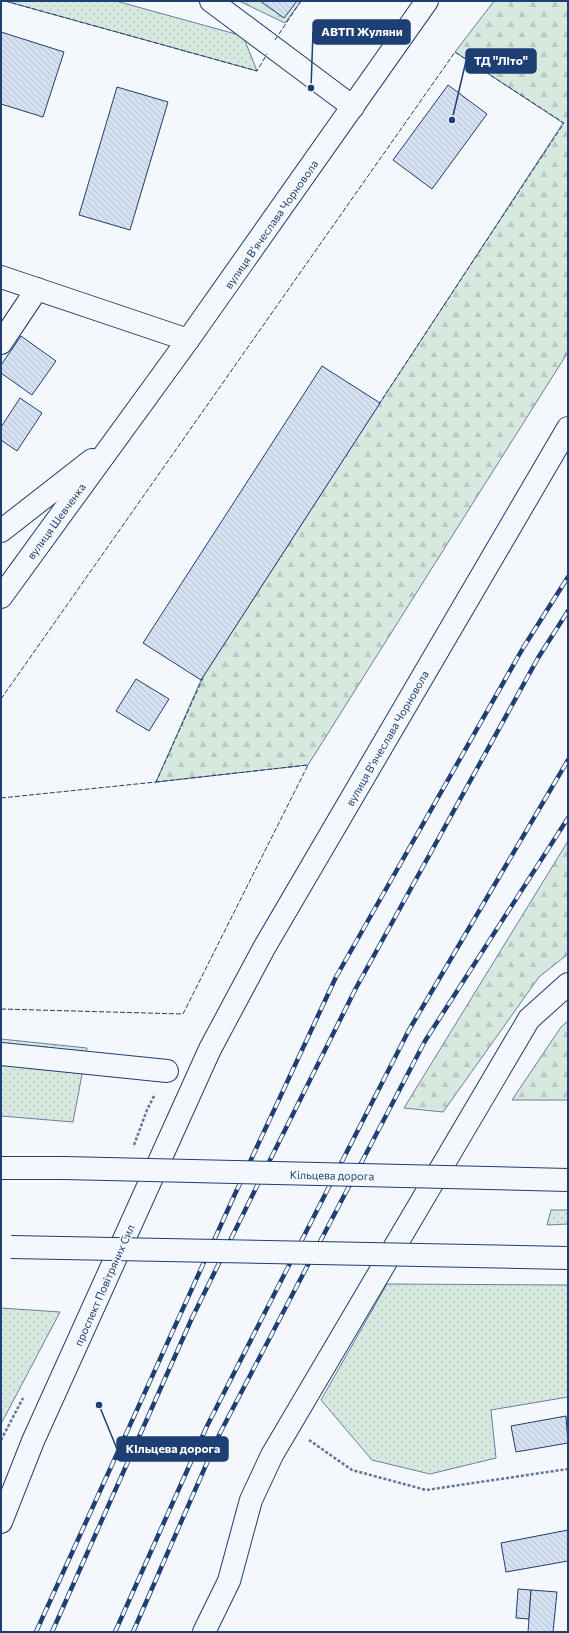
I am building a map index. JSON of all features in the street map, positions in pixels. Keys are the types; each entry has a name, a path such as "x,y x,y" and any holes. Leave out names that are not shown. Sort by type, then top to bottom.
{"main road":[{"path":"211,1 353,107"},
{"name":"вулиця Вʼячеслава Чорновола","path":"111,445 188,340 427,1"},
{"path":"1,277 188,340"},
{"path":"1,343 37,289"},
{"name":"вулиця Вʼячеслава Чорновола","path":"210,1049 264,948 568,428"},
{"path":"1,531 111,445"},
{"name":"вулиця Шевченка","path":"1,597 111,445"},
{"path":"204,1632 229,1580 251,1500 272,1455 529,1019 568,984"},
{"name":"проспект Повітряних Сил","path":"1,1522 33,1441 210,1049"},
{"path":"1,1054 167,1071"},
{"name":"Кільцева дорога","path":"1,1168 64,1168 568,1180"},
{"path":"6,1247 568,1258"},
{"path":"1,1484 33,1441"}],"path":[{"path":"289,1426 352,1470 426,1490 568,1469"}],"green space":[{"path":"5,1 116,1 243,36 257,71"},
{"path":"239,1 301,1 285,23"},
{"path":"494,1 568,1 568,352 308,765 156,782 201,680 563,123 455,52"},
{"path":"568,841 568,954 539,977 443,1112 404,1108"},
{"path":"568,1021 568,1100 512,1100 561,1027"},
{"path":"1,1039 87,1048 73,1122 1,1116"},
{"path":"551,1210 568,1210 568,1224 547,1225"},
{"path":"387,1284 568,1285 568,1397 491,1410 496,1458 430,1474 372,1460 321,1400"},
{"path":"1,1308 60,1312 1,1424"}],"building":[{"path":"260,1 297,1 284,18"},
{"path":"1,32 64,52 43,117 1,104"},
{"path":"448,85 487,114 432,189 393,160"},
{"path":"117,87 168,102 130,230 79,215"},
{"path":"21,336 56,361 32,395 1,373 1,365"},
{"path":"322,366 380,403 201,680 143,643"},
{"path":"20,398 42,413 17,451 1,440 1,427"},
{"path":"136,679 169,699 149,731 116,711"},
{"path":"566,1416 568,1443 516,1452 511,1426"},
{"path":"568,1530 568,1561 506,1572 501,1543"},
{"path":"518,1589 531,1590 529,1619 516,1618"},
{"path":"531,1590 557,1592 553,1632 528,1632"}],"railway":[{"path":"36,1632 235,1194 336,977 523,648 568,577"},
{"path":"52,1632 192,1318 356,988 538,658 568,611"},
{"path":"115,1632 207,1426 409,1030 568,760"},
{"path":"133,1632 220,1433 425,1041 568,818"}],"fence":[{"path":"5,1 257,71 267,54"},
{"path":"275,40 301,1"},
{"path":"1,699 455,52 564,123 379,404"},
{"path":"1,798 156,782 203,678"},
{"path":"1,1009 183,1014 308,765 156,782"}],"place":[{"name":"АВТП Жуляни","path":"311,88"},
{"name":"ТД \"Літо\"","path":"452,120"},
{"name":"Кільцева дорога","path":"99,1405"}]}
